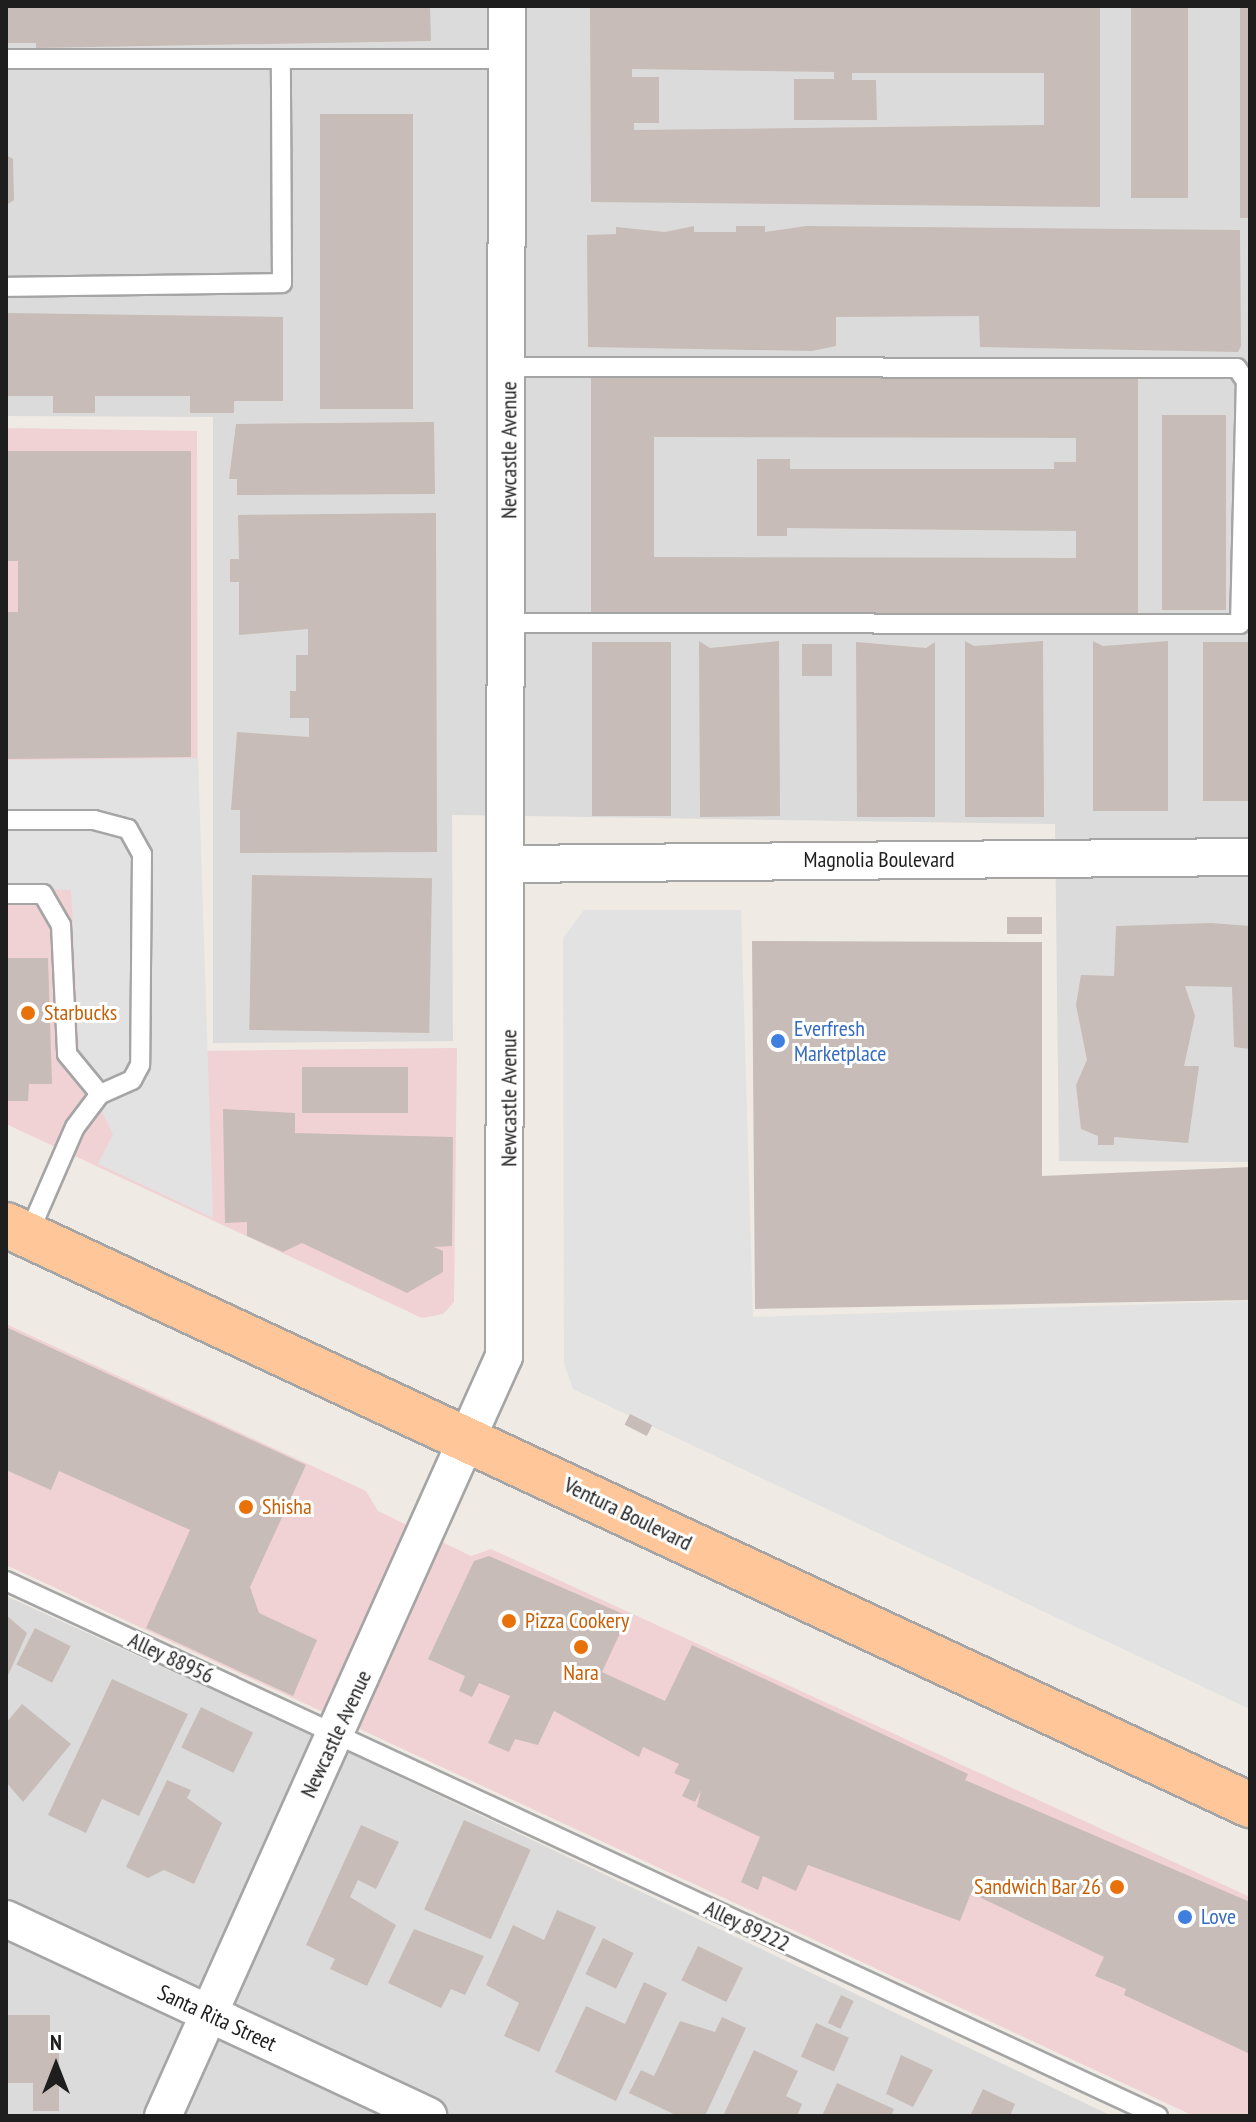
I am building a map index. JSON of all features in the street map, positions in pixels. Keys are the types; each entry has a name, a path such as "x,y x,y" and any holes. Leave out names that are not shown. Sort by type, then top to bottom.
{"main road":[{"name":"Ventura Boulevard","path":"17,1230 471,1438 1250,1805"}],"street":[{"name":"Newcastle Avenue","path":"163,2116 205,2012 336,1736 471,1438 508,1332 507,6"},
{"name":"Magnolia Boulevard","path":"508,864 1250,857"},
{"name":"Santa Rita Street","path":"6,1919 428,2116"}],"lane":[{"path":"6,59 507,59"},
{"path":"6,287 282,283 281,60"},
{"path":"508,623 1240,624 1246,381 1237,368 509,367"},
{"path":"6,820 105,823 128,829 142,854 140,1065 132,1080 100,1094 75,1127 17,1230"},
{"path":"6,894 43,894 61,925 67,1054 100,1094"},
{"name":"Alley 88956","path":"6,1581 336,1736"},
{"name":"Alley 89222","path":"336,1736 1158,2116"}],"shaded area":[{"path":"6,6 1250,6 1250,1162 1059,1161 1055,824 452,815 453,1041 213,1043 213,417 6,416"},
{"path":"6,428 197,431 198,1051 457,1048 454,1302 443,1314 422,1318 6,1124"},
{"path":"198,758 213,1218 98,1164 113,1134 80,1069 71,890 6,888 6,760"},
{"path":"584,910 741,910 753,1317 1250,1301 1250,1709 573,1389 564,1363 563,938"},
{"path":"6,1324 366,1491 378,1511 471,1556 491,1549 1250,1897 1250,2116 1194,2116 6,1565"},
{"path":"6,1596 318,1738 1112,2116 6,2116"}],"building":[{"path":"6,6 430,6 431,41 36,48 36,43 6,43"},
{"path":"590,6 1100,6 1100,207 591,202","holes":["632,69 834,72 834,79 794,79 794,120 877,120 876,80 852,80 852,73 1044,73 1044,125 634,130 634,123 659,123 659,77 632,77"]},
{"path":"1131,6 1188,6 1188,198 1131,198"},
{"path":"1240,6 1250,6 1250,218 1240,218"},
{"path":"320,114 413,114 413,409 320,409"},
{"path":"6,155 13,159 14,200 6,205"},
{"path":"694,226 694,232 736,232 736,226 765,226 765,232 806,226 1240,230 1241,346 1238,352 980,347 979,316 836,317 836,346 812,351 588,347 587,235 616,234 616,227 665,232"},
{"path":"6,313 283,317 283,401 234,401 234,413 190,413 190,396 95,396 95,413 53,413 53,396 6,396"},
{"path":"591,376 1138,376 1138,618 591,619","holes":["654,437 1076,438 1076,462 1054,462 1054,469 790,469 790,459 757,459 757,536 787,536 787,528 1076,531 1076,558 654,557"]},
{"path":"1162,415 1226,415 1226,610 1162,610"},
{"path":"434,422 435,494 237,495 237,479 229,479 236,424"},
{"path":"6,451 191,451 191,757 6,759 6,612 18,612 18,561 6,561"},
{"path":"436,513 437,852 240,853 240,810 231,810 237,732 309,737 309,718 290,718 290,691 296,691 296,655 308,655 308,629 239,635 239,582 230,582 230,559 239,559 238,515"},
{"path":"699,641 710,648 779,641 780,816 700,817"},
{"path":"965,641 974,646 1043,641 1044,817 965,817"},
{"path":"1093,641 1103,646 1168,641 1168,811 1093,811"},
{"path":"592,642 671,642 671,816 592,816"},
{"path":"856,642 926,648 935,642 935,817 857,817"},
{"path":"1203,642 1250,642 1250,801 1203,801"},
{"path":"802,644 832,644 832,676 802,676"},
{"path":"252,875 432,878 429,1033 249,1030"},
{"path":"1007,917 1042,917 1042,934 1007,934"},
{"path":"1211,923 1250,926 1250,1049 1234,1047 1232,987 1185,986 1195,1016 1184,1066 1199,1066 1188,1143 1114,1137 1114,1145 1098,1145 1098,1136 1081,1129 1076,1085 1087,1060 1076,1005 1081,975 1114,976 1116,926"},
{"path":"752,941 1042,942 1042,1176 1250,1167 1250,1300 755,1309"},
{"name":"Starbucks","path":"6,958 48,958 52,1084 29,1084 28,1101 6,1101"},
{"path":"302,1067 408,1067 408,1113 302,1113"},
{"path":"223,1109 295,1113 295,1133 453,1137 452,1246 434,1247 443,1251 443,1272 407,1293 302,1243 283,1252 247,1236 247,1222 225,1223"},
{"path":"6,1327 306,1465 250,1587 259,1613 317,1640 293,1696 146,1628 190,1530 59,1471 51,1490 6,1470"},
{"path":"630,1414 652,1425 647,1436 625,1425"},
{"path":"489,1556 628,1616 602,1672 665,1701 692,1645 968,1774 965,1780 1250,1902 1250,2054 1124,1995 1126,1989 1095,1976 1104,1957 971,1893 960,1921 808,1865 796,1891 763,1876 758,1890 741,1882 760,1837 697,1807 701,1790 695,1802 682,1796 690,1780 674,1773 679,1764 643,1747 639,1757 554,1711 538,1745 515,1739 509,1752 488,1743 510,1696 479,1683 472,1697 459,1691 465,1676 428,1659 474,1561"},
{"path":"6,1615 27,1633 6,1680"},
{"path":"35,1628 71,1646 52,1683 16,1665"},
{"path":"112,1679 188,1714 139,1816 102,1799 86,1833 48,1815"},
{"path":"22,1704 71,1744 23,1802 6,1782 6,1723"},
{"path":"201,1707 253,1732 233,1773 181,1747"},
{"path":"167,1780 191,1790 187,1798 222,1823 194,1884 164,1870 148,1878 126,1867"},
{"path":"464,1820 531,1850 491,1939 424,1910"},
{"path":"361,1825 399,1842 376,1889 358,1880 350,1897 396,1925 367,1986 330,1969 335,1959 306,1945"},
{"path":"557,1910 596,1927 539,2052 504,2036 519,2003 486,1985 513,1925 544,1940"},
{"path":"414,1929 484,1956 465,1995 451,1989 441,2008 388,1983"},
{"path":"603,1938 634,1953 616,1989 585,1974"},
{"path":"698,1946 743,1968 726,2002 681,1980"},
{"path":"644,1982 667,1993 616,2101 555,2072 586,2006 625,2024"},
{"path":"841,1995 854,2001 841,2029 828,2023"},
{"path":"6,2015 50,2015 50,2051 59,2051 59,2111 33,2111 33,2083 6,2083"},
{"path":"722,2017 746,2028 705,2116 678,2116 629,2093 641,2070 654,2076 680,2021 715,2032"},
{"path":"816,2023 849,2038 834,2071 801,2057"},
{"path":"754,2050 798,2071 786,2096 802,2104 797,2116 723,2116"},
{"path":"901,2055 933,2070 913,2107 886,2094"},
{"path":"837,2083 894,2109 891,2116 822,2116"},
{"path":"983,2089 1015,2104 1010,2116 970,2116"}],"place":[{"name":"Starbucks","path":"28,1013"},
{"name":"Everfresh Marketplace","path":"778,1041"},
{"name":"Shisha","path":"246,1507"},
{"name":"Pizza Cookery","path":"509,1621"},
{"name":"Nara","path":"581,1647"},
{"name":"Sandwich Bar 26","path":"1117,1887"},
{"name":"Love","path":"1185,1917"}]}
